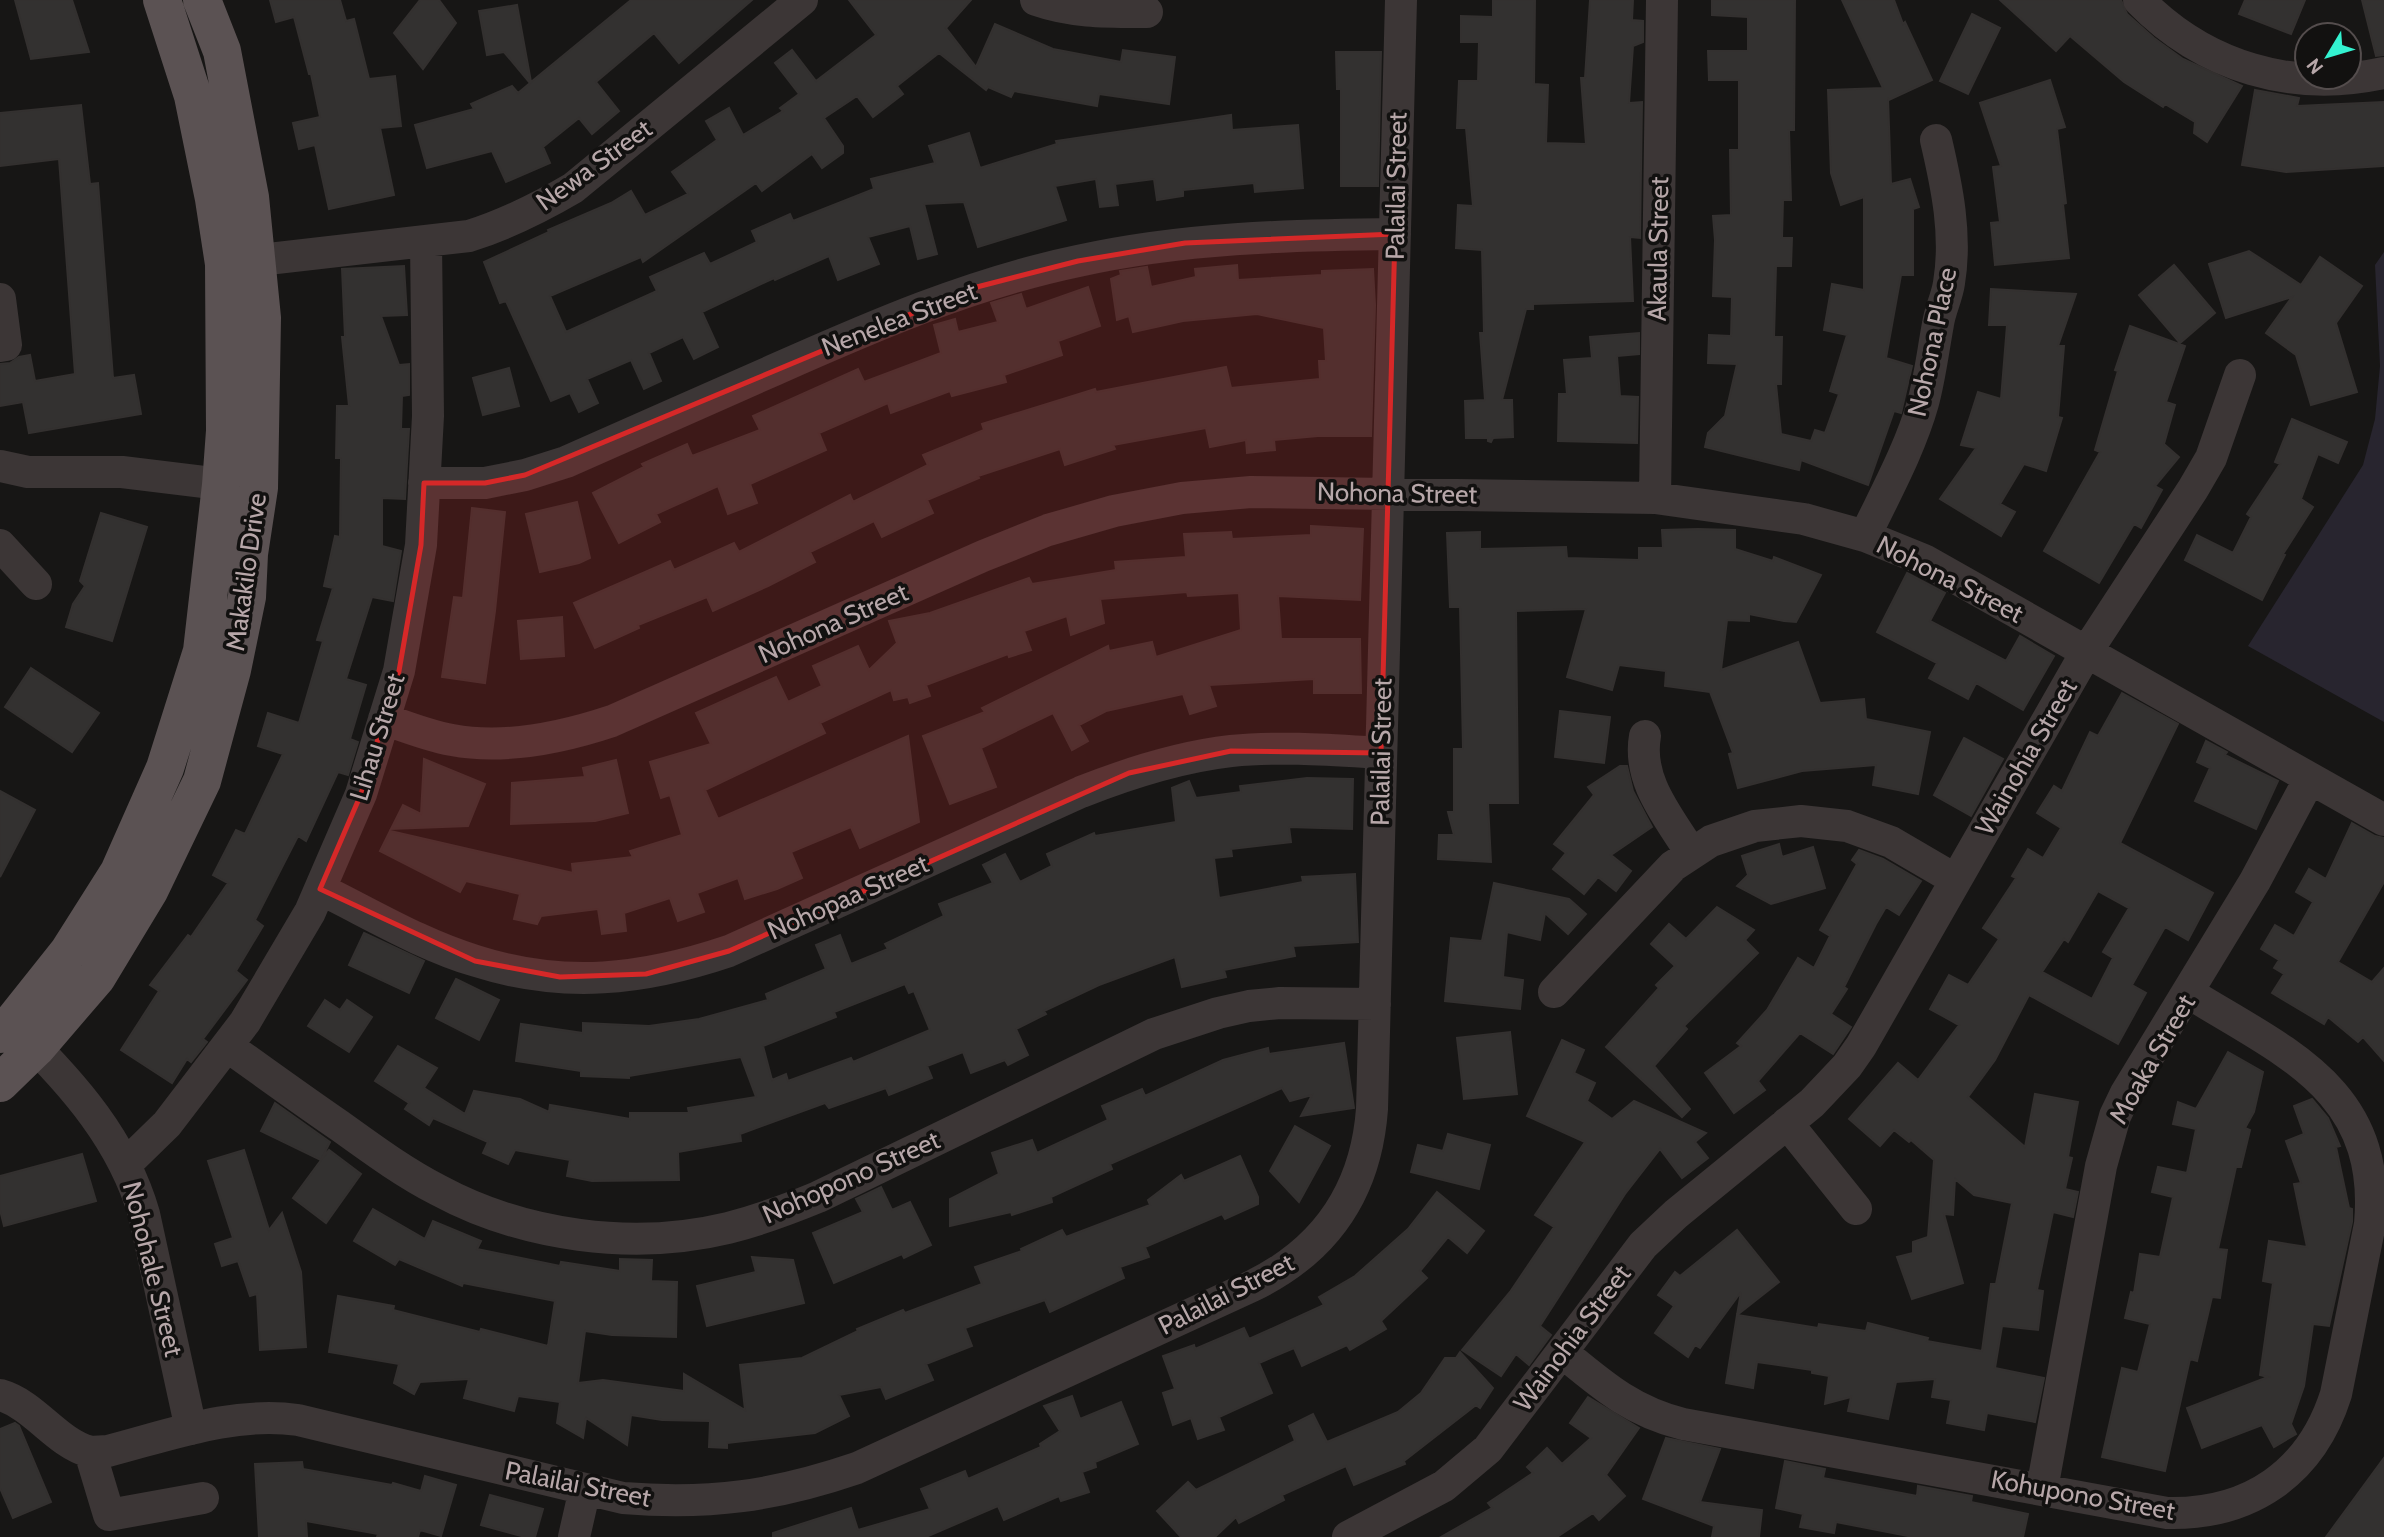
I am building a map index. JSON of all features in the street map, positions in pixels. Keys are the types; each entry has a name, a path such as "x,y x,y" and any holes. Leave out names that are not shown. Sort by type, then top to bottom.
{"main road":[{"name":"Makakilo Drive","path":"12,1030 97,977 149,891 202,781 232,670 247,597 249,554 259,488 262,318 214,199 193,96 162,0"},
{"name":"Makakilo Drive","path":"0,1083 12,1030 69,951 118,872 165,768 202,651 221,485 240,263 250,197 222,51 202,0"}],"street":[{"name":"Newa Street","path":"240,263 469,236 506,224 573,188 802,0"},
{"path":"1036,0 1073,10 1147,12"},
{"name":"Palailai Street","path":"90,1452 108,1451 235,1418 256,1416 298,1420 623,1499 671,1502 754,1496 812,1483 858,1468 1272,1276 1291,1264 1324,1233 1349,1196 1359,1175 1370,1131 1401,0"},
{"name":"Akaula Street","path":"1655,498 1662,0"},
{"path":"2139,0 2175,32 2199,48 2251,70 2278,77 2325,81 2363,78 2384,73"},
{"name":"Nohona Place","path":"1865,536 1908,444 1923,404 1938,320 1949,283 1952,240 1949,201 1936,140"},
{"name":"Nenelea Street","path":"424,483 485,483 525,475 566,462 872,326 973,288 1078,261 1185,243 1293,235 1395,234"},
{"name":"Lihau Street","path":"126,1164 167,1124 227,1046 258,1000 310,912 361,794 399,671 419,557 428,416 426,242"},
{"path":"0,299 6,345 0,346"},
{"name":"Wainohia Street","path":"1348,1537 1419,1501 1467,1469 1488,1450 1628,1262 1651,1237 1821,1094 1847,1066 2087,651 2211,458 2240,375"},
{"path":"0,466 28,472 122,472 259,488"},
{"name":"Nohona Street","path":"384,719 451,740 484,743 516,742 570,734 612,721 1048,530 1114,511 1182,498 1251,492 1655,498 1804,519 1865,536 1924,560 2384,820"},
{"path":"0,545 36,584"},
{"path":"1646,736 1643,762 1648,780 1691,853"},
{"name":"Nohopaa Street","path":"320,889 435,946 475,961 517,972 603,978 646,974 688,965 729,951 1081,792 1129,773 1180,759 1231,751 1283,748 1381,752"},
{"name":"Moaka Street","path":"2042,1489 2107,1141 2126,1093 2255,881 2310,778"},
{"path":"1555,992 1656,882 1691,853 1722,837 1755,826 1778,822 1825,822 1870,833 1891,842 1956,880"},
{"name":"Kohupono Street","path":"1562,1352 1628,1404 1664,1419 2167,1513 2223,1508 2258,1494 2281,1479 2301,1460 2323,1429 2336,1394 2370,1224 2371,1186 2365,1149 2339,1099 2313,1072 2189,993"},
{"name":"Nohopono Street","path":"227,1046 397,1167 439,1191 484,1211 531,1225 579,1234 628,1238 677,1236 726,1228 773,1215 818,1197 1154,1034 1218,1013 1280,1003 1375,1004"},
{"name":"Nohohale Street","path":"12,1030 78,1094 126,1164 144,1214 191,1429"},
{"path":"1787,1123 1856,1209"},
{"path":"0,1395 22,1406 74,1445 90,1452 109,1515 203,1498"},
{"path":"574,1537 586,1489"}],"highlighted area":[{"path":"1395,234 1381,753 1231,751 1129,773 729,951 646,974 560,977 475,961 320,889 361,794 399,671 421,545 424,483 485,483 525,475 973,288 1078,261 1185,243"}],"shaded area":[{"path":"2384,252 2384,722 2248,646 2363,465 2375,419 2380,366 2375,265"}],"building":[{"path":"15,0 72,0 89,52 31,59"},
{"path":"270,0 340,0 346,21 354,19 369,79 395,76 401,126 380,128 394,195 329,209 315,145 299,149 293,123 320,117 311,74 294,17 276,22"},
{"path":"420,0 439,0 456,23 423,69 394,33"},
{"path":"631,0 752,0 679,63 654,33 596,82 619,111 592,134 579,118 543,147 550,163 506,182 492,151 427,168 415,125 474,109 471,104 512,86 518,93 530,83 504,52 487,55 479,11 517,5 531,82"},
{"path":"849,0 971,0 946,28 976,67 995,24 1053,49 1121,62 1123,50 1175,57 1169,104 1099,94 1097,106 1014,91 1011,97 988,87 986,90 939,53 897,86 903,94 873,117 857,96 824,118 843,146 843,153 822,168 812,154 762,191 756,183 643,262 641,257 550,296 566,332 657,291 650,277 704,253 710,264 757,242 752,231 790,214 793,221 874,189 871,179 935,163 929,146 969,133 980,168 1057,144 1056,141 1231,115 1232,130 1298,125 1303,188 1255,192 1254,183 1183,190 1183,196 1157,200 1154,179 1115,184 1118,205 1100,207 1096,179 1055,186 1066,220 978,247 964,202 924,204 937,254 918,259 910,226 868,237 879,264 838,280 829,256 702,312 718,347 694,359 683,337 649,353 661,381 644,389 631,360 587,379 598,403 579,412 570,393 551,401 506,301 500,303 484,262 611,203 631,191 645,215 688,194 672,172 717,140 706,121 729,108 743,135 783,111 780,108 799,94 775,63 792,50 816,81 876,35"},
{"path":"1493,0 1535,0 1534,84 1548,85 1546,143 1586,144 1581,78 1585,78 1590,0 1633,0 1632,20 1643,21 1643,42 1633,46 1629,103 1642,102 1640,238 1630,237 1633,301 1533,304 1533,309 1526,309 1502,400 1512,400 1513,437 1493,438 1491,442 1488,438 1466,438 1465,401 1485,400 1480,333 1484,333 1482,250 1456,248 1458,205 1473,206 1466,128 1457,128 1459,81 1478,81 1479,42 1461,42 1461,16 1493,17"},
{"path":"1712,0 1795,0 1794,130 1789,130 1791,200 1783,200 1782,238 1792,238 1791,266 1776,266 1774,337 1782,337 1781,384 1776,384 1781,434 1811,441 1815,430 1825,433 1839,394 1830,391 1847,335 1824,330 1832,284 1864,290 1864,197 1841,205 1831,173 1828,90 1883,88 1842,0 1894,0 1903,24 1905,22 1932,80 1889,100 1888,98 1891,184 1910,179 1919,207 1913,209 1913,275 1901,275 1886,358 1912,366 1901,413 1894,411 1868,485 1801,460 1799,470 1705,447 1708,433 1725,416 1737,364 1708,363 1709,335 1731,336 1732,297 1713,296 1713,216 1731,215 1730,150 1739,150 1739,80 1709,80 1708,51 1748,51 1748,17 1712,15"},
{"path":"2000,0 2121,0 2127,14 2183,59 2242,86 2207,142 2194,133 2195,122 2165,104 2163,107 2124,82 2070,36 2056,51"},
{"path":"2245,0 2305,0 2296,21 2293,21 2291,34 2239,14"},
{"path":"2362,0 2384,0 2384,55 2376,56"},
{"path":"1972,14 2000,28 1968,94 1940,81"},
{"path":"1336,52 1381,52 1378,186 1341,186 1341,89 1337,89"},
{"path":"2050,80 2065,127 2057,129 2066,203 2063,204 2069,258 1995,265 1991,223 2000,222 1993,167 2001,166 1980,103"},
{"path":"2255,90 2299,98 2297,106 2384,102 2384,166 2286,172 2242,165"},
{"path":"81,105 90,184 98,183 113,378 134,375 141,414 29,433 23,402 0,406 0,364 30,355 35,381 75,374 59,159 0,166 0,113"},
{"path":"2249,251 2301,285 2320,257 2362,286 2336,323 2357,392 2311,405 2296,355 2266,333 2292,297 2226,318 2209,264"},
{"path":"1237,265 1238,280 1322,275 1322,271 1373,269 1375,305 1371,436 1318,436 1274,440 1275,450 1247,453 1246,440 1210,447 1206,428 1113,445 1115,449 1065,465 1060,449 978,476 979,478 927,500 933,513 882,537 874,521 810,552 815,562 713,611 707,597 638,625 639,628 595,648 574,603 670,561 674,570 734,543 739,552 850,495 853,502 928,465 923,455 984,430 982,424 1095,389 1096,392 1226,367 1231,388 1320,379 1319,361 1326,361 1324,328 1257,314 1183,321 1133,332 1129,316 1117,320 1111,279 1121,275 1120,271 1147,267 1151,287 1196,277 1195,269"},
{"path":"2174,265 2215,313 2180,343 2139,295"},
{"path":"404,266 407,315 381,316 399,365 409,364 409,395 402,396 401,429 409,429 405,499 382,498 382,546 401,551 393,601 372,597 346,679 366,685 350,739 358,742 348,775 338,772 306,841 298,836 255,920 263,926 236,971 247,980 203,1039 207,1042 191,1062 187,1059 172,1083 121,1050 159,991 150,985 188,935 191,937 228,883 213,875 236,830 245,834 283,754 258,746 268,713 299,723 323,641 317,640 333,588 324,586 335,536 340,537 341,458 336,458 337,406 349,406 342,337 345,337 342,269"},
{"path":"1088,287 1100,326 1058,341 1062,355 1004,375 1006,382 952,396 950,391 891,413 888,403 819,433 826,450 750,484 757,503 728,514 718,486 656,514 660,522 619,543 593,493 644,467 642,464 687,444 692,456 760,430 753,416 858,369 864,382 941,353 934,325 955,319 958,332 998,322 991,303 1021,294 1026,309"},
{"path":"1991,289 2076,294 2058,346 2064,346 2058,417 2062,418 2046,471 2024,464 2000,504 2015,512 2001,536 1940,499 1976,448 1961,445 1978,392 2001,399 2007,325 1989,325"},
{"path":"2130,326 2185,346 2166,402 2175,405 2164,444 2179,457 2155,486 2162,490 2141,528 2134,524 2099,583 2044,551 2100,452 2095,450 2118,371 2115,370"},
{"path":"1639,333 1639,354 1617,356 1620,396 1638,397 1637,443 1558,441 1559,394 1567,394 1564,360 1592,358 1590,337"},
{"path":"509,368 519,406 483,415 473,378"},
{"path":"2292,419 2347,442 2338,463 2318,454 2301,499 2313,507 2283,554 2285,555 2262,600 2185,560 2197,535 2233,553 2251,517 2247,514 2280,464 2275,462"},
{"path":"577,502 590,558 540,572 526,514"},
{"path":"472,508 505,512 485,683 442,677 454,597 463,598"},
{"path":"101,513 147,527 112,641 66,627 73,604 85,586 80,581"},
{"path":"1311,526 1363,529 1360,600 1278,596 1281,639 1360,639 1361,693 1314,693 1314,679 1209,685 1216,706 1190,714 1183,694 1106,711 1079,725 1088,741 1072,750 1053,713 981,748 996,787 950,804 923,736 985,712 982,708 1108,646 1109,651 1152,642 1156,657 1241,630 1239,593 1188,596 1187,592 1100,599 1104,623 1071,635 1067,616 1024,631 1031,650 1009,657 1008,654 926,685 930,696 910,703 908,697 894,700 891,690 820,723 825,733 705,790 718,819 908,736 919,822 860,848 851,827 791,852 802,878 777,889 745,899 738,878 697,893 704,912 678,921 670,898 624,913 626,931 602,934 598,909 541,916 537,924 514,919 520,894 466,881 460,892 380,851 390,831 573,873 572,864 633,857 630,851 682,835 670,795 661,798 650,762 711,744 696,713 776,677 788,702 822,686 813,666 858,646 869,670 897,643 889,621 930,613 1029,578 1032,584 1116,570 1115,562 1186,557 1184,534 1231,532 1232,539 1311,535"},
{"path":"1662,530 1735,530 1735,549 1773,561 1774,557 1821,575 1796,622 1749,614 1749,621 1727,620 1721,670 1798,642 1820,703 1864,699 1866,719 1930,732 1918,794 1873,785 1876,765 1802,771 1738,788 1729,754 1733,753 1710,692 1665,686 1666,671 1619,665 1612,690 1567,677 1586,609 1516,611 1518,803 1488,803 1491,862 1438,859 1439,835 1454,835 1448,812 1454,812 1454,749 1463,749 1460,607 1450,607 1447,533 1480,532 1480,549 1566,547 1567,558 1639,560 1639,548 1663,548"},
{"path":"1907,573 1945,593 1930,621 2006,661 2020,636 2054,656 2023,710 1976,683 1968,699 1929,678 1937,663 1877,632"},
{"path":"562,617 564,656 521,659 518,621"},
{"path":"31,668 99,713 72,752 5,707"},
{"path":"2122,693 2178,724 2120,843 2213,893 2188,940 2165,927 2132,985 2146,993 2118,1044 2029,995 1995,1060 1968,1097 2025,1147 2035,1094 2078,1102 2068,1157 2072,1158 2065,1189 2078,1192 2073,1217 2053,1212 2037,1290 2043,1291 2038,1330 2002,1326 1995,1368 2044,1378 2035,1422 1987,1413 1984,1430 1947,1423 1951,1400 1932,1397 1935,1379 1896,1382 1888,1419 1848,1411 1851,1397 1825,1404 1829,1376 1812,1373 1812,1370 1757,1362 1753,1388 1726,1383 1737,1315 1818,1328 1819,1324 1866,1331 1868,1323 1928,1338 1927,1341 1982,1351 1991,1284 1996,1284 2012,1203 1974,1195 1955,1179 1953,1215 1944,1214 1963,1283 1912,1299 1897,1257 1913,1253 1913,1242 1928,1237 1934,1160 1911,1140 1909,1142 1894,1130 1880,1146 1849,1119 1898,1063 1918,1080 1959,1025 1930,1009 1949,975 1968,985 1999,939 1983,928 2016,878 2012,876 2028,849 2043,858 2061,828 2037,813 2054,786 2062,791 2090,732 2098,736","holes":["2098,891 2129,908 2103,952 2113,958 2092,999 2042,972 2064,939 2068,942"]},
{"path":"1560,711 1610,717 1604,763 1555,757"},
{"path":"1964,738 2003,759 1971,816 1934,795"},
{"path":"2206,741 2227,752 2225,755 2278,781 2256,829 2195,801 2210,768 2197,762"},
{"path":"424,759 485,784 468,826 391,829 403,805 421,814"},
{"path":"616,760 628,813 595,821 511,824 512,783 585,777 583,768"},
{"path":"1620,766 1627,766 1633,791 1652,827 1611,855 1631,871 1616,891 1598,877 1584,894 1553,869 1566,853 1554,844 1594,795 1588,787"},
{"path":"1307,778 1353,779 1352,829 1289,827 1291,842 1231,849 1232,856 1214,858 1219,898 1303,882 1302,877 1355,874 1358,942 1293,946 1295,956 1224,970 1226,977 1182,987 1175,957 1099,985 1044,1011 1046,1014 1016,1029 1028,1055 1008,1065 1005,1060 971,1073 963,1052 927,1066 932,1078 889,1095 886,1088 829,1108 825,1103 740,1134 741,1141 678,1152 679,1180 592,1181 567,1176 570,1160 515,1150 508,1164 483,1153 488,1142 433,1118 429,1125 405,1109 409,1103 375,1081 398,1046 437,1068 424,1088 465,1114 474,1091 520,1099 549,1112 550,1105 630,1119 630,1113 689,1113 688,1108 756,1097 741,1057 629,1078 581,1076 581,1071 516,1061 521,1024 583,1033 583,1023 649,1026 699,1019 768,1000 766,994 826,969 816,945 840,935 851,964 888,949 885,944 944,916 939,904 993,883 983,865 1005,854 1020,882 1052,866 1047,854 1094,833 1095,836 1176,822 1172,788 1189,781 1196,798 1241,792 1240,786","holes":["905,984 909,993 914,991 930,1030 853,1062 851,1058 788,1081 786,1074 772,1080 763,1046 836,1017 834,1012"]},
{"path":"0,791 35,810 0,877"},
{"path":"2352,823 2384,838 2384,882 2338,962 2372,982 2384,968 2384,1061 2363,1037 2358,1042 2328,1017 2324,1024 2272,993 2284,974 2274,968 2279,960 2261,949 2275,925 2294,936 2313,902 2296,892 2309,869 2326,879"},
{"path":"1779,844 1782,857 1813,847 1825,888 1771,904 1737,886 1748,875 1742,856"},
{"path":"1859,850 1883,859 1921,881 1899,915 1886,907 1876,924 1844,987 1847,989 1831,1014 1851,1027 1833,1054 1800,1033 1758,1081 1765,1090 1734,1113 1705,1073 1741,1046 1737,1043 1767,1010 1798,958 1814,968 1830,936 1820,930 1857,864 1852,860"},
{"path":"1494,883 1569,899 1586,914 1568,934 1545,913 1540,940 1507,932 1503,977 1523,980 1520,1009 1445,1001 1451,938 1482,941"},
{"path":"1717,907 1754,930 1745,940 1758,953 1684,1026 1687,1029 1654,1066 1690,1109 1682,1117 1606,1047 1659,988 1656,985 1675,966 1651,944 1669,924 1686,939"},
{"path":"364,933 424,961 409,993 349,965"},
{"path":"456,979 499,1000 479,1040 436,1018"},
{"path":"325,1000 340,1010 347,1000 372,1017 349,1052 308,1026"},
{"path":"1510,1032 1517,1094 1464,1099 1457,1038"},
{"path":"1562,1040 1584,1050 1574,1073 1595,1083 1587,1101 1612,1119 1634,1101 1706,1133 1695,1142 1708,1158 1682,1178 1660,1149 1625,1194 1540,1326 1551,1335 1529,1365 1516,1354 1501,1376 1462,1350 1510,1292 1554,1227 1535,1215 1585,1142 1527,1116"},
{"path":"1344,1043 1354,1108 1301,1116 1312,1095 1290,1101 1282,1088 1110,1164 1112,1169 1051,1197 1052,1202 1012,1215 1011,1212 950,1226 950,1199 999,1174 992,1153 1032,1140 1037,1153 1108,1120 1102,1106 1142,1089 1145,1096 1223,1060 1268,1048 1269,1054"},
{"path":"2228,1052 2263,1072 2254,1112 2245,1128 2250,1130 2241,1167 2236,1167 2218,1249 2227,1250 2220,1298 2212,1297 2197,1361 2190,1359 2165,1471 2102,1457 2122,1368 2138,1372 2150,1324 2125,1318 2131,1292 2134,1293 2140,1254 2160,1257 2173,1197 2152,1192 2158,1167 2187,1173 2196,1129 2173,1124 2178,1102 2196,1109"},
{"path":"2312,1099 2328,1118 2340,1146 2336,1147 2349,1208 2352,1209 2352,1222 2329,1326 2313,1324 2304,1386 2291,1424 2296,1434 2274,1447 2262,1425 2202,1448 2187,1408 2268,1377 2260,1375 2273,1283 2263,1281 2269,1241 2307,1247 2294,1184 2301,1183 2286,1141 2304,1134 2294,1106"},
{"path":"275,1103 330,1142 321,1160 261,1131"},
{"path":"1295,1126 1330,1146 1299,1202 1270,1171"},
{"path":"1448,1134 1490,1145 1479,1189 1411,1172 1418,1145 1443,1151"},
{"path":"244,1150 269,1230 282,1213 301,1272 306,1347 260,1350 257,1294 250,1296 238,1261 222,1266 215,1244 233,1238 208,1161"},
{"path":"329,1150 361,1174 326,1223 293,1198"},
{"path":"82,1154 96,1201 4,1226 0,1210 0,1176"},
{"path":"1240,1156 1258,1197 1258,1204 1225,1219 1222,1214 1145,1247 1149,1257 1120,1267 1124,1278 1050,1312 1045,1300 965,1328 972,1346 926,1364 933,1380 886,1399 881,1387 839,1395 849,1416 815,1433 727,1443 727,1448 709,1447 710,1421 662,1420 631,1415 627,1445 586,1418 583,1438 557,1423 560,1402 518,1396 514,1411 464,1398 469,1379 420,1382 414,1394 394,1383 399,1364 329,1352 338,1296 394,1306 393,1310 548,1346 555,1301 463,1283 462,1286 399,1259 395,1265 354,1241 373,1209 425,1239 433,1221 481,1241 477,1249 560,1266 561,1262 620,1271 620,1259 652,1260 651,1281 677,1282 676,1337 612,1335 585,1331 578,1383 603,1380 684,1391 684,1374 745,1410 740,1365 802,1358 858,1331 857,1329 903,1310 905,1313 982,1284 975,1267 1022,1251 1021,1249 1062,1230 1066,1237 1150,1205 1148,1200 1181,1175 1184,1181"},
{"path":"881,1187 892,1210 910,1202 931,1245 904,1258 902,1254 834,1283 813,1233 863,1212 856,1199"},
{"path":"1437,1192 1484,1231 1467,1253 1448,1237 1420,1271 1427,1278 1381,1321 1386,1329 1350,1350 1347,1345 1302,1366 1294,1348 1259,1363 1272,1393 1219,1417 1224,1430 1198,1439 1191,1418 1173,1425 1163,1393 1175,1389 1163,1356 1194,1345 1195,1349 1244,1328 1249,1339 1324,1305 1319,1297 1355,1276 1408,1229"},
{"path":"1737,1230 1779,1282 1737,1315 1741,1292 1700,1348 1695,1345 1688,1357 1655,1333 1674,1306 1658,1295 1675,1272 1680,1276"},
{"path":"752,1257 793,1260 804,1303 707,1326 697,1286 756,1272"},
{"path":"1460,1352 1493,1388 1480,1408 1476,1405 1404,1461 1405,1464 1354,1485 1346,1466 1282,1495 1284,1500 1239,1523 1236,1517 1215,1537 1181,1537 1157,1511 1188,1482 1196,1490 1295,1441 1289,1426 1313,1414 1327,1442 1398,1412 1421,1393 1445,1358 1456,1358"},
{"path":"1072,1396 1080,1419 1121,1402 1138,1444 1095,1462 1096,1467 1082,1472 1089,1492 1061,1501 1059,1496 1004,1520 998,1506 926,1537 773,1537 773,1533 851,1508 858,1530 930,1509 921,1489 965,1471 968,1479 1041,1447 1040,1444 1060,1431 1044,1406"},
{"path":"1588,1397 1639,1428 1606,1475 1625,1496 1599,1520 1593,1513 1557,1537 1441,1537 1492,1508 1488,1503 1533,1473 1527,1467 1547,1448 1562,1464 1591,1438 1570,1423"},
{"path":"15,1423 19,1426 51,1502 13,1518 0,1488 0,1429"},
{"path":"1666,1438 1720,1449 1700,1502 1762,1510 1759,1537 1712,1537 1714,1526 1643,1499"},
{"path":"2384,1458 2384,1537 2326,1537"},
{"path":"1785,1461 1825,1469 1823,1478 1917,1496 1918,1486 1972,1496 1971,1502 2028,1514 2023,1537 1913,1537 1836,1522 1834,1533 1800,1527 1803,1514 1776,1508"},
{"path":"302,1462 303,1469 392,1485 393,1483 421,1491 425,1476 456,1485 441,1536 420,1530 418,1537 377,1537 378,1534 306,1521 307,1536 259,1537 255,1464"},
{"path":"490,1495 543,1509 535,1537 525,1537 481,1525"}]}
